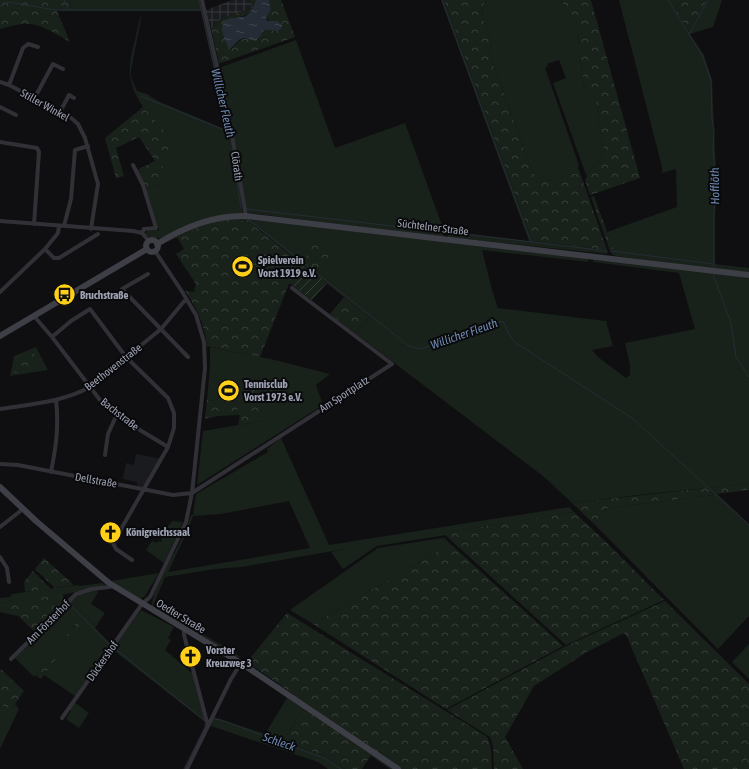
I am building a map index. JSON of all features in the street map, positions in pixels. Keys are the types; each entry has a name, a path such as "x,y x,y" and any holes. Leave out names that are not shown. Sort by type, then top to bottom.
{"main road":[{"name":"Süchtelner Straße","path":"157,244 196,224 215,218 246,216 749,275"},
{"path":"0,336 147,250 150,252 155,251 157,249 157,244 154,241 149,241 146,245 147,250"},
{"name":"Oedter Straße","path":"0,487 91,570 112,586 241,663 398,769"}],"street":[{"name":"Clörath","path":"202,0 230,124 246,216"},
{"path":"9,86 23,48 28,44 38,47"},
{"path":"34,98 53,64 63,69"},
{"name":"Stiller Winkel","path":"0,82 70,117 78,124 88,146 98,184 91,229"},
{"path":"60,112 69,95 74,98"},
{"path":"0,107 16,115"},
{"path":"0,142 37,148 39,152 34,224"},
{"path":"0,292 45,249 58,233 62,226 71,199 75,150 88,146"},
{"path":"133,165 143,185 156,228 144,229 142,233"},
{"path":"0,221 142,233 149,241"},
{"path":"45,249 54,258 59,258 98,234"},
{"path":"142,604 150,597 186,522 192,493 205,368 204,342 196,315 155,251"},
{"path":"148,274 122,289 188,357"},
{"name":"Am Sportplatz","path":"192,493 392,364 292,288"},
{"name":"Beethovenstraße","path":"0,409 56,400 77,394 90,387 161,329 186,299"},
{"path":"52,337 71,321 90,309 126,357 168,398 174,413 174,428 168,447 113,543 116,548 132,560"},
{"name":"Bachstraße","path":"34,316 100,400 135,427 168,447"},
{"path":"51,472 58,426 56,400"},
{"path":"105,455 108,434 117,414"},
{"name":"Dellstraße","path":"0,464 18,465 173,494 192,493"},
{"path":"0,527 23,509"},
{"path":"0,557 7,568 10,582"},
{"name":"Am Försterhof","path":"10,659 76,594 92,589 109,588 112,586"},
{"name":"Dückershof","path":"62,718 142,604"},
{"path":"184,630 184,635 208,726"},
{"path":"187,769 231,679 241,663"}],"shaded area":[{"path":"232,0 250,0 253,8 220,19 218,26 211,28 206,10"},
{"path":"136,454 161,459 143,487 137,486 137,482 123,479 126,463 134,465"}],"green space":[{"path":"0,0 71,0 69,7 71,11 57,11 70,42 47,29 35,25 22,24 0,29"},
{"path":"71,0 200,0 232,139 243,213 212,217 161,238 152,238 145,234 147,231 159,230 159,228 156,227 145,190 173,179 159,163 168,135 144,108 139,100 135,92 130,74 130,61 139,24 142,14 131,70 131,77 137,91 147,94 158,101 227,130 201,11 71,11 69,7"},
{"path":"250,0 256,0 253,8"},
{"path":"269,0 281,0 295,37 218,64 211,28 218,26 217,22 220,19 252,8 246,15 235,17 231,50 242,39 258,40 261,34 265,31 278,31 266,18 271,10"},
{"path":"441,0 444,0 532,241 607,250 608,253 448,237 447,231 529,241"},
{"path":"444,0 486,0 482,10 491,38 491,59 532,172 542,180 554,181 566,175 580,173 607,250 532,241"},
{"path":"486,0 560,0 578,25 578,53 581,62 584,86 592,93 597,105 599,126 604,146 598,165 585,172 553,83 566,78 559,60 547,64 548,66 545,68 579,165 578,168 580,173 566,175 555,181 542,180 532,172 491,59 491,38 482,10"},
{"path":"560,0 591,0 640,178 590,195 585,180 587,176 585,172 598,165 604,146 599,126 597,105 592,93 584,86 581,62 578,53 578,25"},
{"path":"619,0 681,0 675,10 689,32 707,0 722,0 713,27 690,34 704,55 712,80 717,194 715,212 715,264 749,268 749,483 711,488 749,524 749,616 718,649 594,524 608,508 714,495 707,488 572,503 543,476 355,333 369,317 247,220 206,224 161,245 201,224 239,218 365,231 367,233 587,258 589,262 482,250 498,308 606,321 613,346 592,350 598,357 626,378 630,375 630,365 625,343 695,329 679,273 593,262 593,260 713,269 616,256 610,251 614,251 607,232 677,207 676,169 662,173 662,167"},
{"path":"681,0 707,0 689,32 675,10"},
{"path":"296,40 335,148 405,123 444,231 444,237 249,213 247,211 219,68"},
{"path":"143,107 168,135 171,141 173,157 160,163 173,179 145,190 137,170 155,161 139,137 116,148 124,176 116,178 105,138"},
{"path":"594,196 614,251 610,251 591,197"},
{"path":"241,219 241,221 247,220 298,261 260,357 207,346 200,317 185,291 194,292 196,284 176,254 184,249 177,237 211,222"},
{"path":"312,242 321,243 337,260 316,273 309,266 307,260 309,244"},
{"path":"298,261 327,283 312,300 289,283"},
{"path":"344,297 369,317 355,333 330,314"},
{"path":"36,347 48,370 10,376 14,356"},
{"path":"210,347 275,360 330,374 316,385 323,405 197,485 203,431 262,421 247,414 245,416 237,415 238,403 207,400"},
{"path":"34,351 39,369 14,373 16,357"},
{"path":"252,381 262,421 238,425 240,415 245,416 245,414 247,414"},
{"path":"207,400 238,403 237,415 218,416 205,419"},
{"path":"281,438 329,545 569,507 574,512 444,533 446,535 377,546 343,569 331,552 350,548 241,567 215,569 165,577 153,606 234,652 240,657 236,658 152,607 153,600 159,582 182,538 191,515 193,515 196,494 268,452 267,449","holes":["289,501 310,548 168,572 193,516 221,514"]},
{"path":"749,483 749,490 717,494 710,488"},
{"path":"707,488 714,495 608,508 594,524 572,503"},
{"path":"574,512 664,600 566,645 443,533"},
{"path":"172,521 183,522 164,563 146,550 152,541 157,543 158,541 161,542 162,539 160,537"},
{"path":"442,538 449,545 313,624 290,610 378,548"},
{"path":"442,538 444,538 563,646 446,709 313,624 449,545"},
{"path":"44,558 74,585 55,588 35,569"},
{"path":"33,571 51,589 25,592 24,582"},
{"path":"159,573 145,596 140,599 111,581"},
{"path":"102,583 106,585 62,595 67,601 65,602 13,601 0,603 0,598 10,597 12,594"},
{"path":"96,590 98,592 91,604 105,613 95,628 111,644 75,696 44,675 84,623 80,618 34,677 14,657 47,626 76,594"},
{"path":"58,595 65,602 36,633 18,616 0,612 0,603"},
{"path":"665,601 749,684 749,769 684,769 624,633 587,652 534,686 505,737 523,769 494,769 493,746 490,737 447,710 564,647"},
{"path":"141,610 174,627 168,638 171,640 165,650 192,673 205,722 112,649"},
{"path":"287,613 486,736 491,747 492,769 401,769 247,662"},
{"path":"80,618 85,622 41,679 35,675"},
{"path":"749,644 749,679 732,662"},
{"path":"240,666 395,769 390,769 303,709 283,741 325,756 345,769 328,769 318,762 211,726 214,717 265,734 287,698"},
{"path":"1,669 24,691 15,704 9,708 0,705"},
{"path":"74,702 89,713 79,728 66,719 71,711 69,709"},
{"path":"15,704 19,709 0,749 0,705 9,708"},
{"path":"303,709 371,755 362,769 345,769 325,756 283,741"}],"water":[{"path":"256,0 269,0 271,10 266,18 267,21 277,21 282,25 282,28 277,31 265,31 256,41 244,38 239,40 229,50 223,34 223,24 228,19 246,16 252,9"}],"waterway":[{"path":"65,0 64,1 69,9"},
{"name":"Willicher Fleuth","path":"199,0 229,132"},
{"path":"442,0 531,242"},
{"name":"Hofflöth","path":"668,0 702,55 711,80 716,193 714,212 714,267"},
{"path":"689,34 708,0"},
{"path":"0,6 9,2 55,10 201,10"},
{"path":"141,96 229,132"},
{"name":"Willicher Fleuth","path":"233,153 241,208"},
{"path":"247,209 443,232"},
{"name":"Willicher Fleuth","path":"243,219 248,219 409,346 420,349 503,321 509,334 516,343 632,418 749,525"},
{"path":"448,232 607,251"},
{"path":"611,251 714,264"},
{"name":"Hofflöth","path":"714,273 714,277 731,323 736,357 749,377"},
{"name":"Schleck","path":"60,595 65,601"},
{"name":"Schleck","path":"68,603 110,645"},
{"name":"Schleck","path":"114,648 204,720"},
{"name":"Schleck","path":"214,719 221,720 324,758 341,769"},
{"path":"184,769 205,727 205,724"}],"place":[{"name":"Spielverein Vorst 1919 e.V.","path":"242,266"},
{"name":"Bruchstraße","path":"65,295"},
{"name":"Tennisclub Vorst 1973 e.V.","path":"229,390"},
{"name":"Königreichssaal","path":"110,532"},
{"name":"Vorster Kreuzweg 3","path":"191,656"}]}
